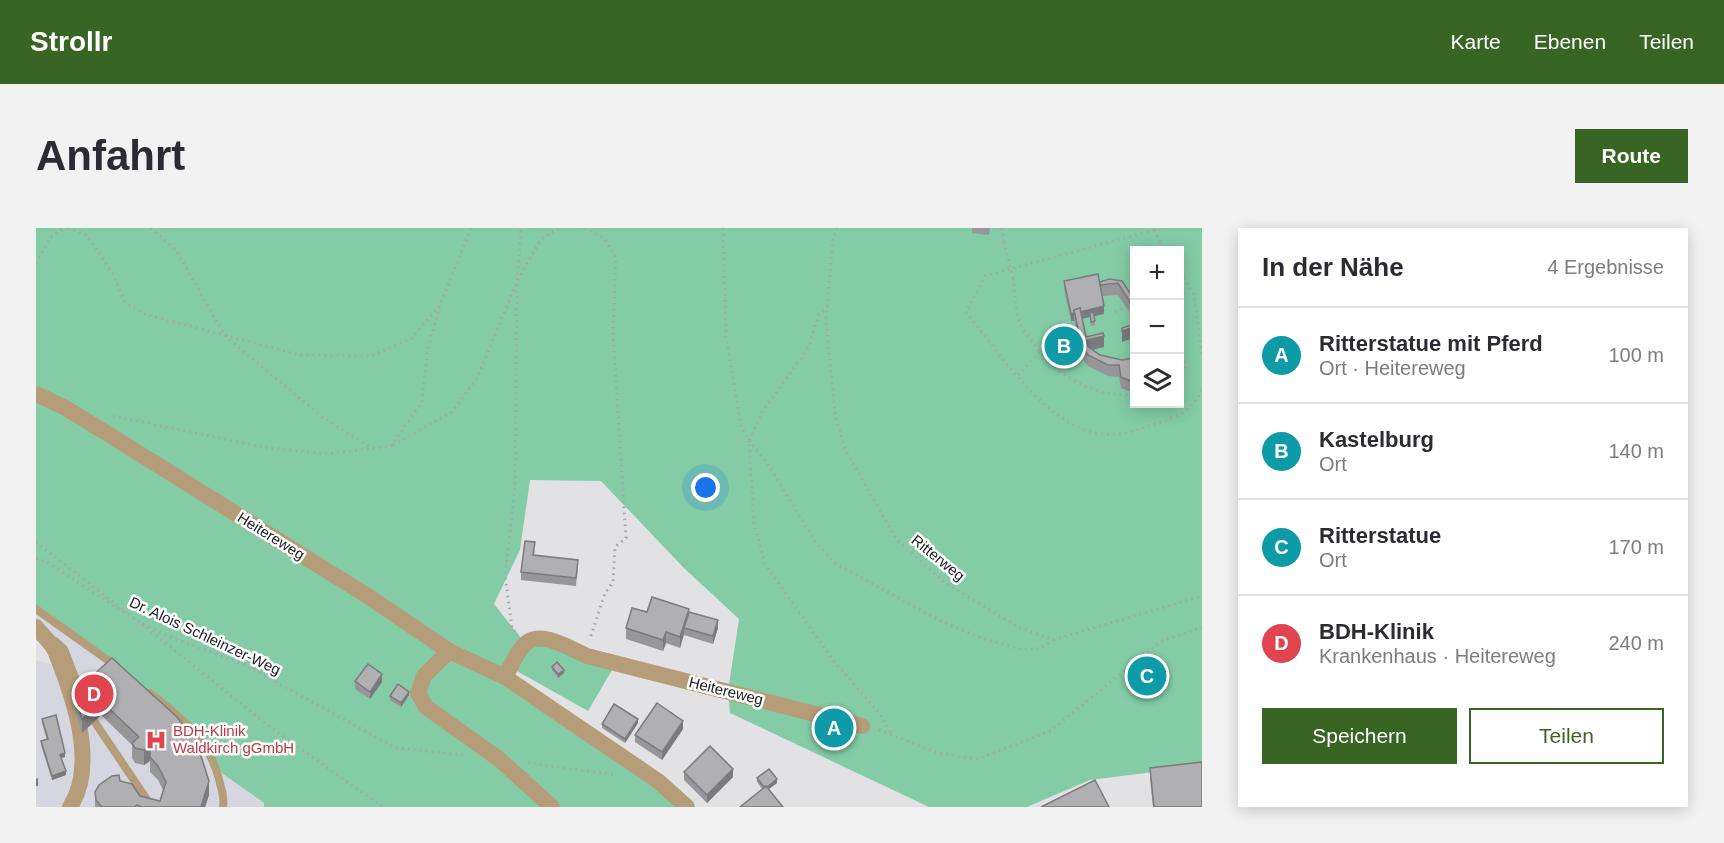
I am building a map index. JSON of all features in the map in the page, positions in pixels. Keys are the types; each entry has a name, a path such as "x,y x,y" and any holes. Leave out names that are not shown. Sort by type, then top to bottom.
{"street":[{"name":"Heitereweg","path":"36,394 64,407 118,440 366,595 448,651 505,677 658,781 687,807"},
{"path":"36,625 56,651 71,693 81,746 81,781 77,796 70,807"},
{"name":"Heitereweg","path":"525,643 537,638 558,642 587,656 862,726"},
{"path":"505,677 525,643"},
{"path":"448,651 424,676 418,693 426,707 499,759 552,807"}],"lane":[{"path":"36,609 125,673"},
{"path":"36,625 64,649 83,699"},
{"path":"142,686 203,740 216,769 224,800 223,807"},
{"path":"94,721 152,807"}],"path":[{"path":"36,263 50,238 63,228"},
{"path":"68,228 87,236 113,274 125,302 144,314 300,355 371,356 412,338 440,305"},
{"path":"151,228 176,250 225,336 322,417 373,449"},
{"path":"391,446 422,402 428,349 440,305 471,228"},
{"path":"521,228 517,282 515,484 505,574 512,628 525,643"},
{"path":"110,416 267,448 328,454 391,446 452,412 477,378 517,282 541,239 559,228"},
{"path":"585,228 604,238 616,257 613,333 627,538 615,547 613,582 605,593 587,656"},
{"path":"723,228 726,337 741,426 749,441 766,461 815,541 836,564 892,597 978,637 1023,650 1041,648 1053,640 1202,596"},
{"name":"Ritterweg","path":"837,228 833,238 826,320 835,413 844,447 896,539 944,582 1018,627 1053,640"},
{"path":"1002,228 1020,324 1039,351 1059,372 1093,390 1112,395 1130,394"},
{"path":"1162,246 1154,229 985,276 966,312 1038,398 1061,418 1083,429 1103,435 1125,433 1183,415 1202,388"},
{"path":"1184,280 1194,294 1202,358"},
{"path":"828,306 818,315 809,347 762,412 749,441 754,523 765,564 833,660 880,714 892,734"},
{"path":"1115,312 1126,306"},
{"path":"1018,375 1039,351"},
{"path":"36,542 270,727 383,807"},
{"name":"Dr. Alois Schleinzer-Weg","path":"36,559 45,561 136,620 165,635 243,664 396,748 470,756"},
{"path":"862,726 892,734 938,753 978,759 1014,747 1050,731 1162,641 1202,627"},
{"path":"499,759 624,776"}],"shaded area":[{"path":"36,609 184,721 216,769 264,803 264,807 36,807 36,660 60,667 36,627"}],"green space":[{"path":"36,228 1202,228 1202,766 1090,780 1027,807 929,807 730,713 728,691 739,619 684,568 601,481 530,480 520,550 494,604 525,643 505,677 687,807 264,807 264,803 216,769 203,740 36,609"},
{"path":"540,642 612,670 588,711 515,670 529,647"}],"building":[{"path":"1098,274 1104,306 1080,312 1080,308 1071,314 1064,281"},
{"path":"1109,279 1122,281 1130,293 1130,302 1118,283 1100,285 1100,282"},
{"path":"1080,308 1086,337 1103,333 1104,336 1086,340 1086,345 1100,355 1122,360 1130,359 1130,381 1121,377 1119,365 1108,365 1088,355 1082,347 1074,310"},
{"path":"1093,312 1095,321 1091,322 1090,313"},
{"path":"1130,325 1130,328 1122,331 1122,328"},
{"path":"525,541 535,542 533,555 578,560 576,578 521,572"},
{"path":"652,597 689,609 680,637 666,632 663,640 626,628 632,608 647,612"},
{"path":"689,612 718,620 713,636 684,628"},
{"name":"BDH-Klinik Waldkirch gGmbH","path":"112,658 177,717 185,728 191,725 209,781 201,807 142,807 137,805 134,807 102,807 96,800 95,792 99,785 112,776 119,775 120,781 132,784 140,796 160,801 166,782 158,766 150,757 150,747 144,750 135,748 132,743 139,737 101,701 82,719 74,693"},
{"path":"557,662 564,670 558,674 552,667"},
{"path":"368,664 382,674 370,692 355,681"},
{"path":"398,684 409,692 401,703 390,696"},
{"path":"657,703 683,721 662,752 635,735"},
{"path":"614,704 638,719 625,739 602,724"},
{"path":"56,715 65,753 60,755 66,771 52,776 41,741 48,739 42,719"},
{"path":"710,746 733,769 707,795 684,772"},
{"path":"1202,762 1202,807 1154,807 1150,768"},
{"path":"769,769 777,779 764,787 757,778"},
{"path":"1095,780 1109,807 1041,807"},
{"path":"766,786 783,807 740,807"}],"place":[{"name":"Kastelburg","path":"1064,346"},
{"name":"Ritterstatue","path":"1147,676"},
{"name":"BDH-Klinik","path":"94,694"},
{"name":"Ritterstatue mit Pferd","path":"834,728"},
{"name":"BDH-Klinik Waldkirch gGmbH","path":"156,740"}]}
